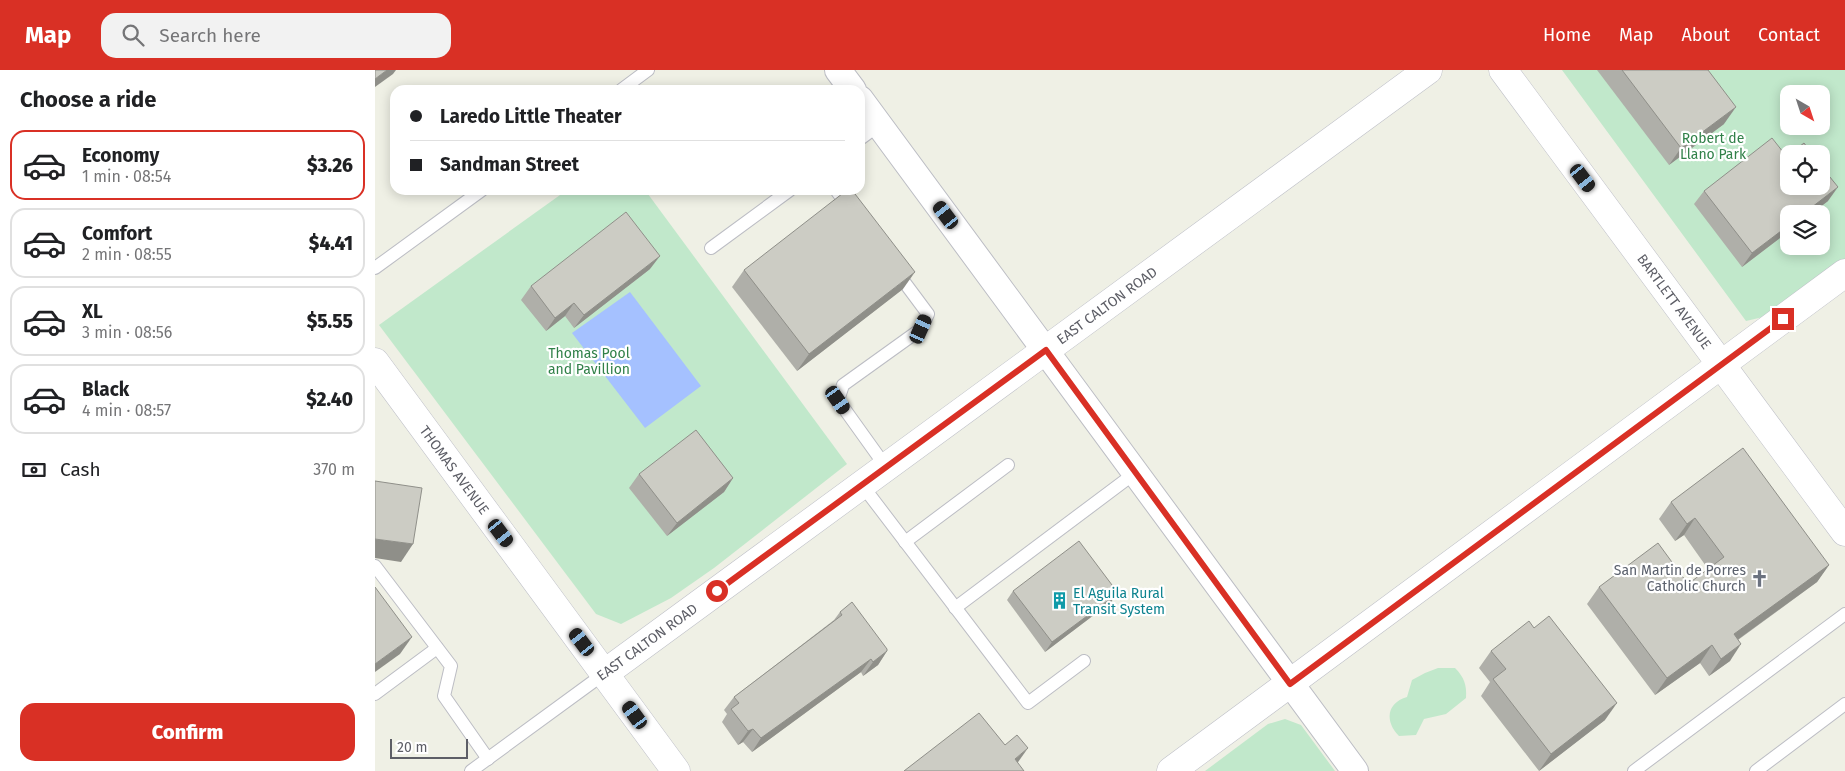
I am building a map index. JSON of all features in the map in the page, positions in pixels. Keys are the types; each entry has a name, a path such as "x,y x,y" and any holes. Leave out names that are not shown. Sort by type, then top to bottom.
{"street":[{"path":"838,70 849,85"},
{"name":"EAST CALTON ROAD","path":"605,673 1428,70"},
{"name":"BARTLETT AVENUE","path":"1503,70 1843,526"},
{"path":"865,117 869,132 1046,350 1355,771"},
{"path":"1171,771 1845,274"},
{"name":"THOMAS AVENUE","path":"375,362 676,771"}],"lane":[{"path":"628,85 648,70"},
{"path":"375,268 475,195"},
{"path":"711,248 783,195"},
{"path":"840,195 859,221"},
{"path":"886,467 838,400 843,386 921,329 928,314 888,260"},
{"path":"905,542 1008,465"},
{"path":"955,608 1135,472"},
{"path":"862,485 1028,703 1084,661"},
{"path":"375,566 451,666 444,696 488,759"},
{"path":"1634,771 1845,614"},
{"path":"375,694 437,648"},
{"name":"EAST CALTON ROAD","path":"471,771 605,673"},
{"path":"1756,771 1845,704"}],"green space":[{"name":"Robert de Llano Park","path":"1562,70 1845,70 1845,259 1772,313 1746,321"},
{"name":"Thomas Pool and Pavillion","path":"560,195 649,195 847,464 714,568 671,598 621,624 596,614 379,325"},
{"path":"1438,668 1455,668 1464,682 1466,698 1446,714 1424,719 1416,735 1399,736 1391,725 1390,714 1392,708 1400,700 1407,697 1412,680"},
{"path":"1285,719 1301,725 1335,771 1205,771 1268,724"}],"water":[{"path":"630,292 701,386 645,428 572,333"}],"building":[{"path":"375,70 387,70 375,79"},
{"path":"1622,70 1708,70 1736,107 1681,148"},
{"path":"1772,138 1780,148 1780,195 1828,195 1815,205 1780,205 1780,232 1752,253 1704,191"},
{"path":"1830,177 1838,187 1830,193"},
{"path":"841,195 856,195 915,272 809,354 744,270"},
{"path":"626,212 660,256 584,315 574,303 555,318 531,286"},
{"path":"696,430 733,478 677,523 639,474"},
{"name":"San Martin de Porres Catholic Church","path":"1743,448 1829,565 1734,634 1741,644 1721,659 1712,645 1667,678 1599,587 1658,543 1688,584 1724,557 1695,518 1687,524 1671,502"},
{"path":"375,481 422,488 413,544 375,539"},
{"name":"El Aguila Rural Transit System","path":"1079,541 1118,593 1052,642 1013,591"},
{"path":"375,587 412,637 375,664"},
{"path":"852,602 887,651 873,662 871,659 761,738 753,729 748,731 731,709 739,703 734,697 842,615 840,612"},
{"path":"1549,616 1617,703 1551,754 1493,679 1506,669 1491,651 1529,621 1534,628"},
{"path":"979,713 1005,745 1017,735 1028,748 1015,759 1024,771 904,771"}],"place":[{"name":"San Martin de Porres Catholic Church","path":"1760,578"},
{"name":"El Aguila Rural Transit System","path":"1059,601"}],"route":[{"path":"717,591 1046,350 1290,684 1783,319"}]}
